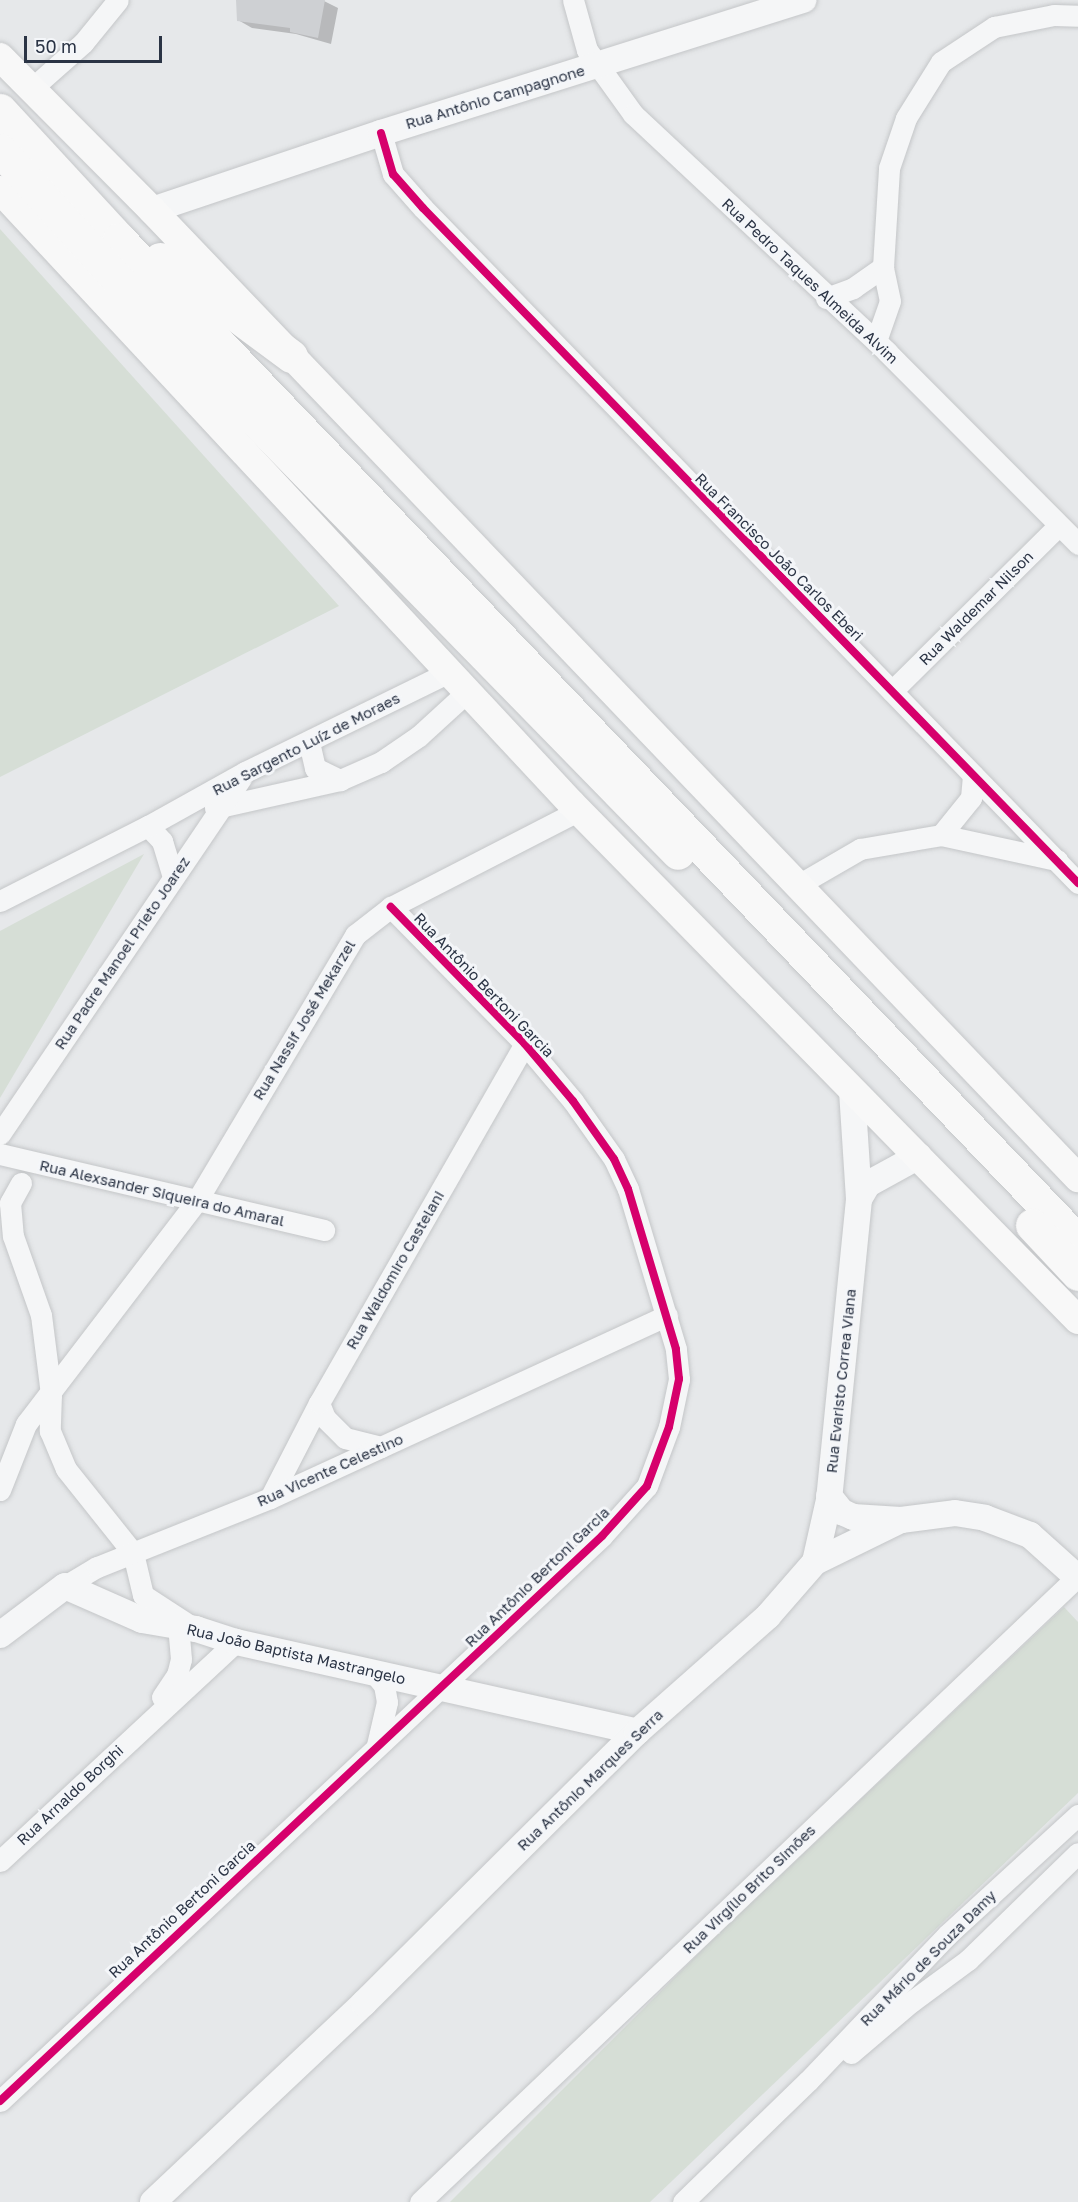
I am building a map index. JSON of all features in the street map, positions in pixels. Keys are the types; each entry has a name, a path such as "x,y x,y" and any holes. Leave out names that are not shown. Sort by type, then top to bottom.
{"main road":[{"path":"0,57 30,90 152,210 1078,1178"},
{"path":"0,110 1078,1241"},
{"path":"0,150 120,282 715,891 1078,1274"},
{"path":"58,173 127,234 291,356"},
{"path":"0,190 578,811 1078,1320"}],"street":[{"path":"30,90 83,43 118,0"},
{"name":"Rua Pedro Taques Almeida Alvim","path":"573,0 587,50 596,66 633,114 826,298 876,341 1078,544"},
{"name":"Rua Antônio Campagnone","path":"152,210 381,133 804,0"},
{"path":"876,341 890,301 883,267 889,168 906,118 940,62 994,27 1054,15 1078,16"},
{"name":"Rua Francisco João Carlos Eberi","path":"381,133 393,174 423,208 623,419 1078,883"},
{"path":"826,298 853,288 883,267"},
{"name":"Rua Waldemar Nilson","path":"892,691 1059,525"},
{"name":"Rua Sargento Luíz de Moraes","path":"0,901 156,822 245,772 413,691 458,682"},
{"name":"Rua Sargento Luíz de Moraes","path":"156,822 340,780 381,762 419,736 458,682"},
{"path":"413,691 423,696 429,711 419,736"},
{"path":"309,742 315,768 340,780"},
{"name":"Rua Padre Manoel Prieto Joarez","path":"0,1134 245,772"},
{"path":"941,835 971,798 974,775"},
{"name":"Rua Nassif José Mekarzel","path":"0,1490 14,1446 196,1202 355,935 391,907 578,811"},
{"path":"156,822 172,877"},
{"path":"798,885 860,849 941,835 1078,864"},
{"name":"Rua Antônio Bertoni Garcia","path":"0,2101 602,1536 647,1486 669,1426 680,1379 667,1316 628,1189 614,1159 573,1101 525,1044 391,907"},
{"name":"Rua Waldomiro Castelani","path":"270,1498 319,1403 525,1044"},
{"name":"Rua Evaristo Correa Viana","path":"815,1562 829,1496 859,1199 852,1091"},
{"name":"Rua Alexsander Siqueira do Amaral","path":"0,1154 196,1202 324,1230"},
{"path":"859,1199 868,1184 919,1156"},
{"path":"21,1183 10,1203 13,1236 41,1315 51,1394 50,1431 66,1468 132,1553 143,1595 187,1628"},
{"name":"Rua Vicente Celestino","path":"0,1635 65,1586 97,1567 270,1498 667,1316"},
{"path":"319,1403 325,1418 345,1438 381,1447"},
{"path":"829,1496 842,1512 853,1517 901,1520"},
{"name":"Rua Antônio Marques Serra","path":"153,2202 364,2003 637,1732 768,1616 815,1562 901,1520 955,1513 1001,1523 1030,1535 1078,1577"},
{"name":"Rua Virgílio Brito Simões","path":"420,2202 1078,1577"},
{"name":"Rua João Baptista Mastrangelo","path":"65,1586 142,1620 187,1628 236,1642 637,1732"},
{"name":"Rua Arnaldo Borghi","path":"139,1729 177,1675 187,1628"},
{"name":"Rua Arnaldo Borghi","path":"0,1861 139,1729 236,1642"},
{"path":"373,1672 384,1685 387,1702 377,1745"},
{"name":"Rua Mário de Souza Damy","path":"683,2202 808,2081 947,1935 1078,1815"},
{"name":"Rua Mário de Souza Damy","path":"808,2081 837,2066 911,2002 968,1960 1078,1853"}],"shaded area":[{"path":"0,229 339,606 0,777"},
{"path":"144,854 0,1098 0,931"},
{"path":"1064,1607 1078,1622 1078,1793 650,2202 450,2202 712,1940"}],"building":[{"path":"236,0 325,0 318,38 290,32 290,28 237,21"}],"cycle path":[{"path":"381,133 393,174 423,208 1078,883"},
{"path":"0,2101 602,1536 647,1486 669,1427 679,1379 676,1349 628,1189 614,1159 573,1101 525,1044 391,907"}]}
